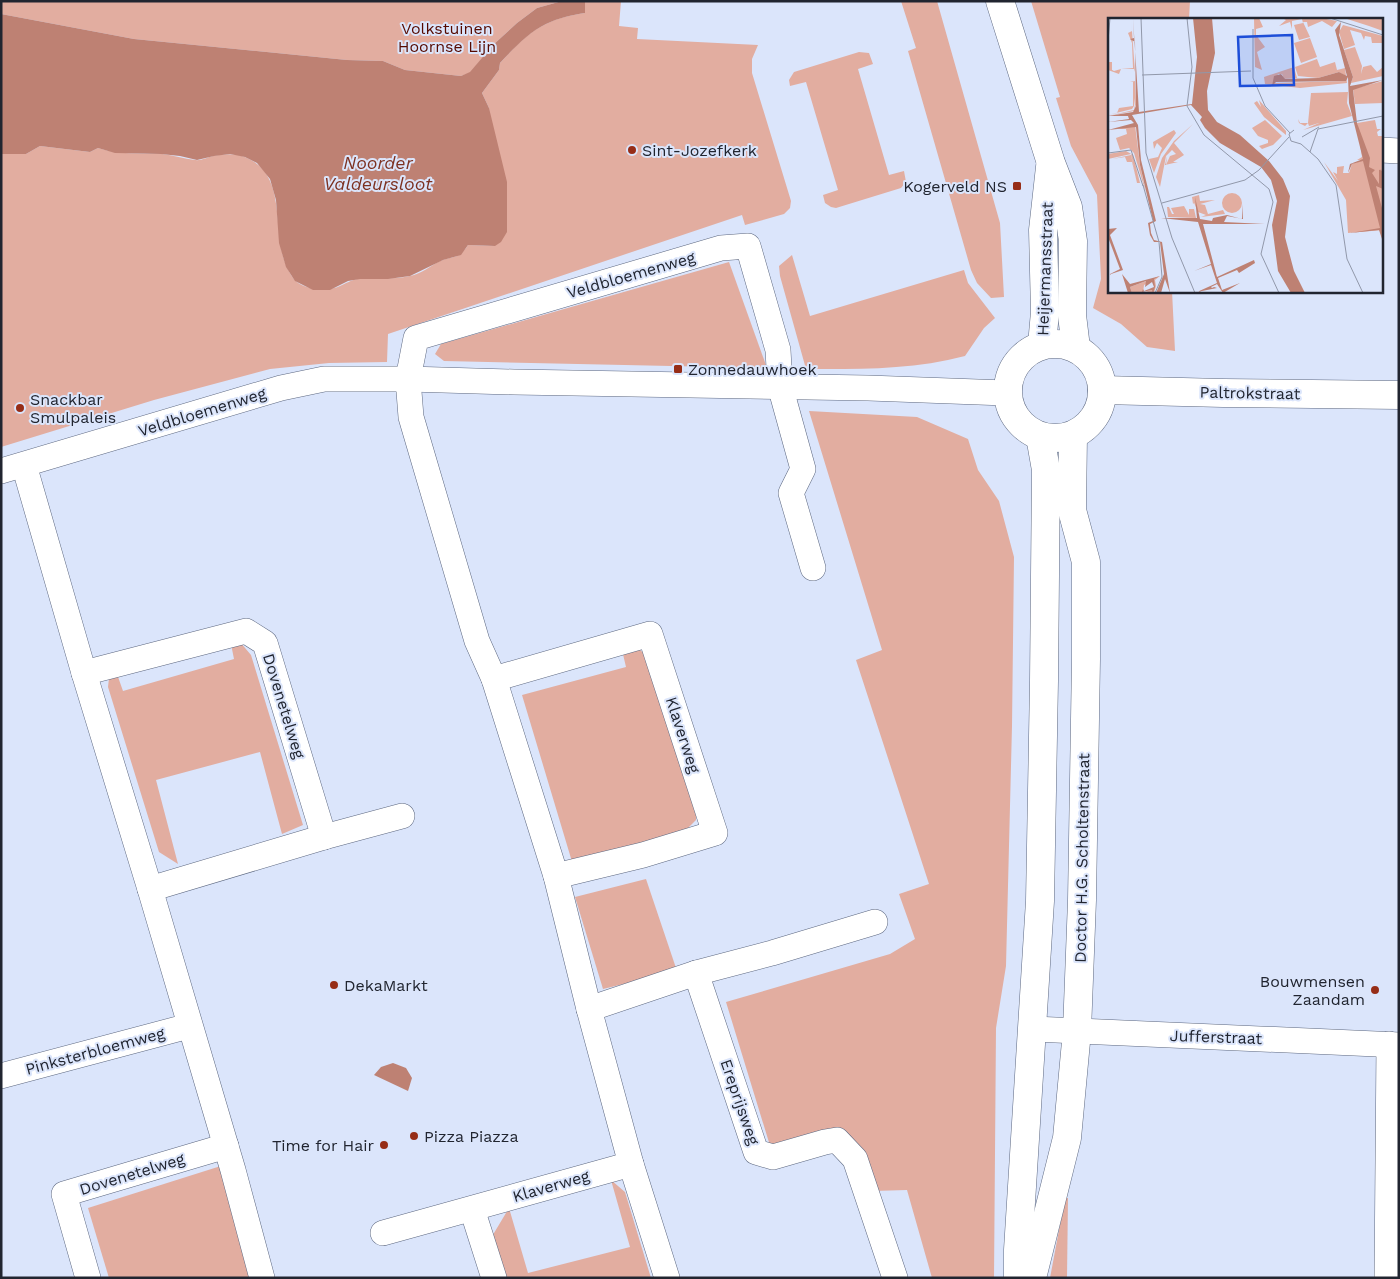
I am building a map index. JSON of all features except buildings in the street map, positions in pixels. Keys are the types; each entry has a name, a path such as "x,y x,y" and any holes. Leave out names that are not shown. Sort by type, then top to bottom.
{"main road":[{"name":"Heijermansstraat","path":"1000,1 1051,163 1068,207 1073,241 1072,314 1076,348"},
{"name":"Heijermansstraat","path":"1042,345 1045,312 1044,230 1051,163"},
{"path":"1054,343 1076,348 1087,356 1095,366 1100,378 1102,390 1097,412 1083,429 1073,435 1057,438 1040,436 1029,431 1013,413 1006,393 1014,366 1031,350 1042,345 1054,343"},
{"name":"Paltrokstraat","path":"1102,390 1399,395"},
{"name":"Doctor H.G. Scholtenstraat","path":"1032,1278 1067,1138 1077,1031 1082,900 1086,562 1072,510 1073,435"},
{"path":"1018,1278 1018,1250 1040,901 1046,470 1040,436"}],"street":[{"path":"1382,150 1399,151"},
{"name":"Veldbloemenweg","path":"408,379 416,338 721,248 748,246 778,350 780,386"},
{"name":"Veldbloemenweg","path":"12,468 280,388 324,379 780,386 1006,393"},
{"path":"408,379 411,417 477,641 494,679 556,876 589,1009 631,1164 667,1278"},
{"path":"780,386 803,469 791,494 813,568"},
{"path":"12,468 84,673 226,1146 262,1278"},
{"name":"Dovenetelweg","path":"84,673 246,631 265,643 324,837"},
{"name":"Klaverweg","path":"494,679 650,634 715,833 643,855 556,876"},
{"path":"150,889 324,837 402,816"},
{"path":"589,1009 696,973 772,953 875,922"},
{"name":"Ereprijsweg","path":"696,973 756,1152 773,1157 837,1140 855,1159 895,1278"},
{"name":"Pinksterbloemweg","path":"1,1076 189,1026"},
{"name":"Jufferstraat","path":"1033,1029 1394,1044"},
{"path":"1387,1278 1394,1044"},
{"name":"Dovenetelweg","path":"88,1278 64,1194 226,1146"},
{"name":"Klaverweg","path":"383,1233 631,1164"},
{"path":"472,1209 494,1278"}],"green space":[{"name":"Volkstuinen Hoornse Lijn","path":"1,1 562,1 537,8 493,45 470,73 461,76 405,70 383,61 347,60 134,39 1,14"},
{"path":"585,1 621,1 619,26 638,28 637,39 758,45 752,59 752,73 791,201 790,208 784,214 745,225 742,215 388,334 387,362 329,363 270,369 154,400 1,447 1,154 26,154 40,146 90,152 98,148 122,153 166,155 197,160 222,155 243,156 261,168 270,180 275,196 281,248 286,265 298,283 309,288 329,289 357,279 397,278 414,275 440,261 459,255 468,245 495,246 489,108 482,93 499,70 500,63 521,41 539,27 550,22 585,13"},
{"path":"901,1 937,1 1000,223 1004,297 991,298 977,283 971,270 908,51 916,48"},
{"path":"1031,1 1190,1 1189,18 1108,18 1108,292 1172,292 1175,351 1147,347 1121,324 1093,308 1101,279 1097,195 1071,146 1056,98 1060,97"},
{"path":"859,52 869,53 873,64 858,69 889,175 904,171 906,182 901,188 836,208 825,203 823,195 838,190 806,82 790,86 789,80 794,72"},
{"path":"792,255 810,316 964,270 968,283 995,318 984,328 965,356 945,361 906,366 866,369 806,369 780,276 779,266"},
{"path":"729,262 767,368 444,361 435,354 441,344"},
{"path":"809,411 917,417 968,439 978,470 999,501 1014,557 1006,966 996,1028 994,1278 932,1278 907,1190 873,1191 866,1155 842,1128 771,1149 726,1002 890,954 915,939 899,894 929,884 856,660 882,650"},
{"path":"240,642 251,655 303,825 282,834 260,752 156,780 178,864 159,852 108,687 109,678 117,674 123,691 234,659 231,644"},
{"path":"639,649 654,662 697,803 696,820 680,836 573,865 522,695 626,667 622,650"},
{"path":"646,879 677,971 603,989 575,897"},
{"path":"224,1165 255,1278 109,1278 88,1208"},
{"path":"611,1180 625,1192 651,1278 504,1278 491,1238 509,1208 528,1273 630,1247"},
{"path":"1065,1198 1068,1198 1067,1278 1050,1278"}],"water":[{"name":"Noorder Valdeursloot","path":"562,1 585,1 585,13 551,22 527,36 500,63 499,70 482,93 489,108 507,182 507,232 501,242 495,246 468,245 461,255 443,260 410,276 348,281 330,290 313,290 295,281 286,267 279,243 276,200 270,179 257,163 245,157 230,154 197,160 161,154 115,153 98,148 90,152 40,146 26,154 1,154 1,14 134,39 347,60 383,61 405,70 461,76 470,72 493,45 537,8"},
{"path":"393,1063 406,1068 412,1078 408,1091 374,1075 381,1067"}],"place":[{"name":"Sint-Jozefkerk","path":"632,150"},
{"name":"Kogerveld NS","path":"1017,186"},
{"name":"Zonnedauwhoek","path":"678,369"},
{"name":"Snackbar Smulpaleis","path":"20,408"},
{"name":"DekaMarkt","path":"334,985"},
{"name":"Bouwmensen Zaandam","path":"1375,990"},
{"name":"Pizza Piazza","path":"414,1136"},
{"name":"Time for Hair","path":"384,1145"}]}
